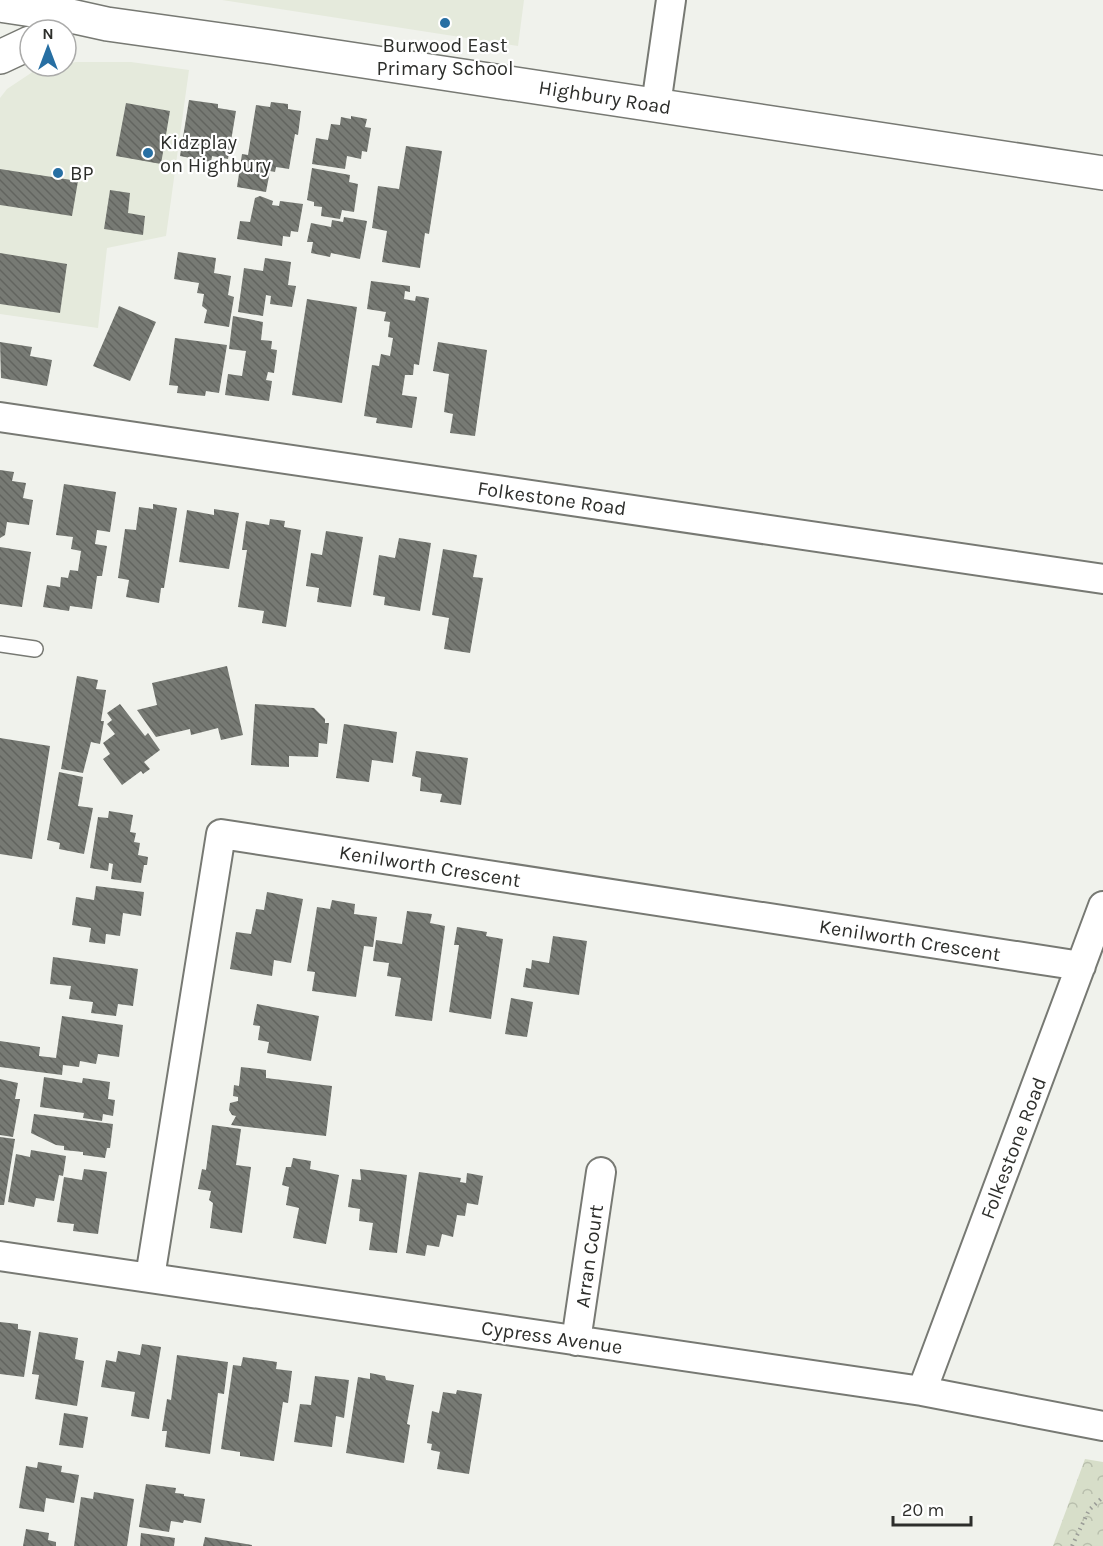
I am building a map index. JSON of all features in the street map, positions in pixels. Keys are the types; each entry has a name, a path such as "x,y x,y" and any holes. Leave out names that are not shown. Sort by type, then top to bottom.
{"main road":[{"name":"Highbury Road","path":"0,5 107,24 283,48 1103,173"},
{"path":"0,57 18,49"}],"street":[{"path":"656,105 671,0"},
{"name":"Folkestone Road","path":"0,417 1103,579"},
{"name":"Kenilworth Crescent","path":"150,1277 221,834 1081,966"},
{"name":"Folkestone Road","path":"922,1391 1103,906"},
{"name":"Arran Court","path":"576,1341 601,1172"},
{"name":"Cypress Avenue","path":"0,1256 922,1391 1103,1426"}],"lane":[{"path":"0,644 35,649"}],"path":[{"path":"1072,1546 1089,1510 1103,1497"}],"shaded area":[{"name":"Burwood East Primary School","path":"222,0 524,0 518,46"},
{"name":"BP","path":"78,62 131,62 189,70 166,236 107,248 98,328 0,314 0,98 7,89 24,78 78,78"}],"green space":[{"path":"1085,1459 1103,1462 1103,1546 1053,1546"}],"building":[{"path":"189,100 218,104 218,108 236,111 228,159 212,156 211,162 180,156"},
{"path":"271,102 288,104 288,109 301,111 298,135 295,134 289,169 276,167 275,172 270,171 266,192 237,187 242,154 248,155 256,105 270,107"},
{"path":"126,103 170,111 161,164 116,156"},
{"path":"351,116 367,119 365,127 371,128 367,152 362,151 361,159 347,156 345,169 312,164 316,138 328,140 331,124 340,125 341,117 351,119"},
{"path":"406,146 442,151 429,234 425,233 420,268 382,262 387,231 372,228 378,186 399,189"},
{"path":"312,168 350,175 349,182 358,184 354,212 342,210 340,219 321,216 322,207 314,206 314,202 307,200"},
{"path":"0,169 78,181 72,216 0,205"},
{"path":"110,190 130,193 128,213 145,216 143,235 104,229"},
{"path":"260,196 273,201 272,205 279,206 280,201 303,204 298,232 291,231 290,237 283,236 282,246 237,239 240,221 250,222 255,198"},
{"path":"344,217 367,221 360,259 331,253 330,257 311,253 313,242 307,242 311,223 331,227 332,220 343,222"},
{"path":"178,252 216,258 214,273 231,276 228,295 234,297 229,327 204,323 207,310 202,306 204,294 197,293 199,283 174,279"},
{"path":"0,253 67,264 60,313 0,304"},
{"path":"265,258 291,262 288,285 296,286 292,307 270,304 271,296 266,295 263,316 238,312 244,268 263,271"},
{"path":"371,281 410,286 410,292 405,291 404,299 415,301 416,296 429,298 419,365 414,364 413,375 405,375 402,395 417,397 412,428 376,423 377,418 364,416 372,365 379,366 381,354 390,356 393,338 388,337 390,322 384,321 386,312 367,309"},
{"path":"307,299 357,307 342,403 292,395"},
{"path":"119,306 156,322 130,381 93,366"},
{"path":"233,316 263,322 261,340 272,341 271,349 277,350 274,373 268,372 266,380 272,381 269,401 225,395 228,374 242,376 246,351 229,349"},
{"path":"175,338 227,345 219,393 206,391 205,396 177,393 178,386 169,385"},
{"path":"0,342 32,347 30,356 52,360 47,386 1,378"},
{"path":"438,342 487,350 475,436 450,433 453,414 444,412 449,374 433,371"},
{"path":"0,470 14,472 12,481 26,483 23,498 33,500 29,525 7,522 5,535 0,538"},
{"path":"64,484 116,492 110,532 97,530 95,544 107,546 102,576 97,576 92,609 70,606 69,611 43,607 47,585 60,587 61,577 68,578 70,570 78,571 81,551 71,549 73,537 56,535"},
{"path":"153,504 177,508 164,588 161,588 159,603 126,597 129,580 118,578 125,529 136,530 139,507 153,509"},
{"path":"214,509 239,513 229,569 179,562 187,510 214,515"},
{"path":"270,519 285,521 284,527 301,530 286,627 262,623 264,611 238,607 247,550 242,550 246,521 269,525"},
{"path":"326,531 363,537 351,607 317,602 319,588 306,586 311,553 322,555"},
{"path":"399,538 431,543 420,611 384,605 385,597 373,595 379,555 395,558"},
{"path":"0,547 31,552 22,607 0,604"},
{"path":"443,549 477,555 473,577 483,578 470,653 444,649 449,618 432,615"},
{"path":"227,666 243,735 221,740 218,728 191,735 190,729 156,737 137,710 157,705 152,683"},
{"path":"77,676 98,680 96,689 106,690 100,744 91,742 83,773 61,769"},
{"path":"120,704 145,736 148,733 160,750 144,762 150,769 143,774 141,771 122,785 103,759 110,754 103,743 115,734 107,724 112,720 107,713"},
{"path":"255,704 314,708 325,719 325,723 329,723 327,744 319,743 318,757 289,756 289,767 251,765"},
{"path":"344,724 397,732 393,763 372,760 369,782 336,778"},
{"path":"0,738 50,746 32,859 0,854"},
{"path":"416,751 468,758 461,805 440,802 442,794 420,791 421,778 412,776"},
{"path":"59,772 83,777 78,806 93,808 84,854 59,849 60,843 47,840"},
{"path":"109,811 133,815 130,832 136,833 134,842 140,843 138,855 148,857 141,883 111,879 113,864 109,863 108,871 90,868 98,817 108,818"},
{"path":"96,886 144,892 141,916 123,913 120,936 106,934 105,944 89,942 91,928 72,925 76,897 94,900"},
{"path":"267,892 303,899 291,963 274,960 272,976 230,969 236,932 251,934 256,909 264,910"},
{"path":"332,900 355,904 354,914 377,917 373,947 364,946 356,997 312,991 315,972 307,971 317,907 330,909"},
{"path":"407,911 432,914 430,923 445,926 432,1021 395,1016 401,978 387,976 389,963 373,961 376,940 402,944"},
{"path":"457,927 487,932 486,936 503,939 491,1019 449,1012 459,945 454,945"},
{"path":"553,936 587,941 579,995 523,987 526,968 531,969 532,960 549,963"},
{"path":"53,957 138,969 133,1006 118,1004 116,1016 91,1013 93,1002 69,999 71,986 50,984"},
{"path":"511,998 533,1002 527,1037 505,1034"},
{"path":"257,1004 319,1016 311,1061 267,1053 269,1042 258,1040 260,1026 253,1025"},
{"path":"62,1016 123,1025 119,1057 98,1054 96,1064 80,1061 79,1067 63,1065 62,1075 0,1067 0,1041 40,1047 39,1056 56,1058"},
{"path":"241,1067 266,1070 266,1078 332,1086 326,1136 231,1125 236,1116 232,1115 229,1110 230,1103 238,1101 238,1097 233,1096 234,1085 239,1086"},
{"path":"44,1077 82,1083 83,1078 110,1082 108,1099 115,1100 113,1116 103,1114 102,1121 83,1118 84,1113 40,1107"},
{"path":"0,1079 18,1083 15,1099 20,1099 13,1137 0,1135"},
{"path":"34,1114 113,1124 110,1148 107,1148 105,1158 64,1150 64,1146 56,1145 31,1133"},
{"path":"212,1125 241,1129 236,1165 251,1167 242,1233 210,1228 213,1203 209,1200 211,1191 198,1189 202,1169 206,1170"},
{"path":"0,1137 15,1139 4,1205 0,1205"},
{"path":"31,1150 66,1156 63,1176 59,1175 54,1201 36,1198 34,1207 8,1202 16,1154 30,1157"},
{"path":"293,1158 311,1161 310,1169 339,1175 326,1244 293,1238 299,1208 286,1205 289,1187 282,1185 286,1167 291,1167"},
{"path":"84,1169 107,1172 98,1234 73,1231 74,1224 57,1222 64,1177 82,1180"},
{"path":"360,1169 407,1175 397,1253 369,1250 373,1223 359,1221 360,1209 348,1207 352,1179 361,1180"},
{"path":"419,1172 461,1178 460,1182 466,1183 467,1173 483,1176 478,1205 467,1203 465,1216 457,1215 453,1237 442,1234 439,1247 427,1245 425,1256 406,1253"},
{"path":"0,1322 18,1324 18,1329 31,1331 24,1377 0,1374"},
{"path":"39,1332 78,1338 75,1359 84,1361 77,1406 35,1399 39,1375 32,1374"},
{"path":"142,1344 161,1347 149,1419 131,1416 135,1392 101,1387 106,1360 116,1362 118,1351 140,1355"},
{"path":"177,1355 228,1362 224,1394 218,1393 210,1454 165,1447 167,1431 162,1431 167,1399 171,1400"},
{"path":"243,1357 277,1362 276,1369 292,1371 288,1403 283,1402 274,1461 240,1456 240,1452 221,1449 233,1365 241,1366"},
{"path":"370,1373 385,1376 386,1380 414,1385 407,1424 410,1425 404,1463 346,1453 358,1377 370,1379"},
{"path":"315,1376 349,1380 344,1418 336,1416 332,1447 294,1442 300,1404 311,1405"},
{"path":"457,1390 482,1394 469,1474 437,1469 440,1452 431,1450 432,1444 427,1443 432,1411 439,1413 443,1392 456,1394"},
{"path":"64,1413 88,1417 83,1448 59,1445"},
{"path":"38,1462 62,1466 61,1472 79,1475 74,1503 46,1498 44,1512 19,1508 26,1466 37,1468"},
{"path":"146,1484 176,1488 175,1493 205,1499 201,1523 184,1520 183,1523 171,1521 169,1532 139,1527"},
{"path":"94,1492 134,1499 127,1546 74,1546 81,1497 93,1499"},
{"path":"26,1529 49,1533 48,1540 56,1542 56,1546 23,1546"},
{"path":"141,1533 175,1538 174,1546 140,1546"},
{"path":"205,1537 252,1545 252,1546 203,1546"}],"place":[{"name":"Burwood East Primary School","path":"445,23"},
{"name":"Kidzplay on Highbury","path":"148,153"},
{"name":"BP","path":"58,173"}]}
